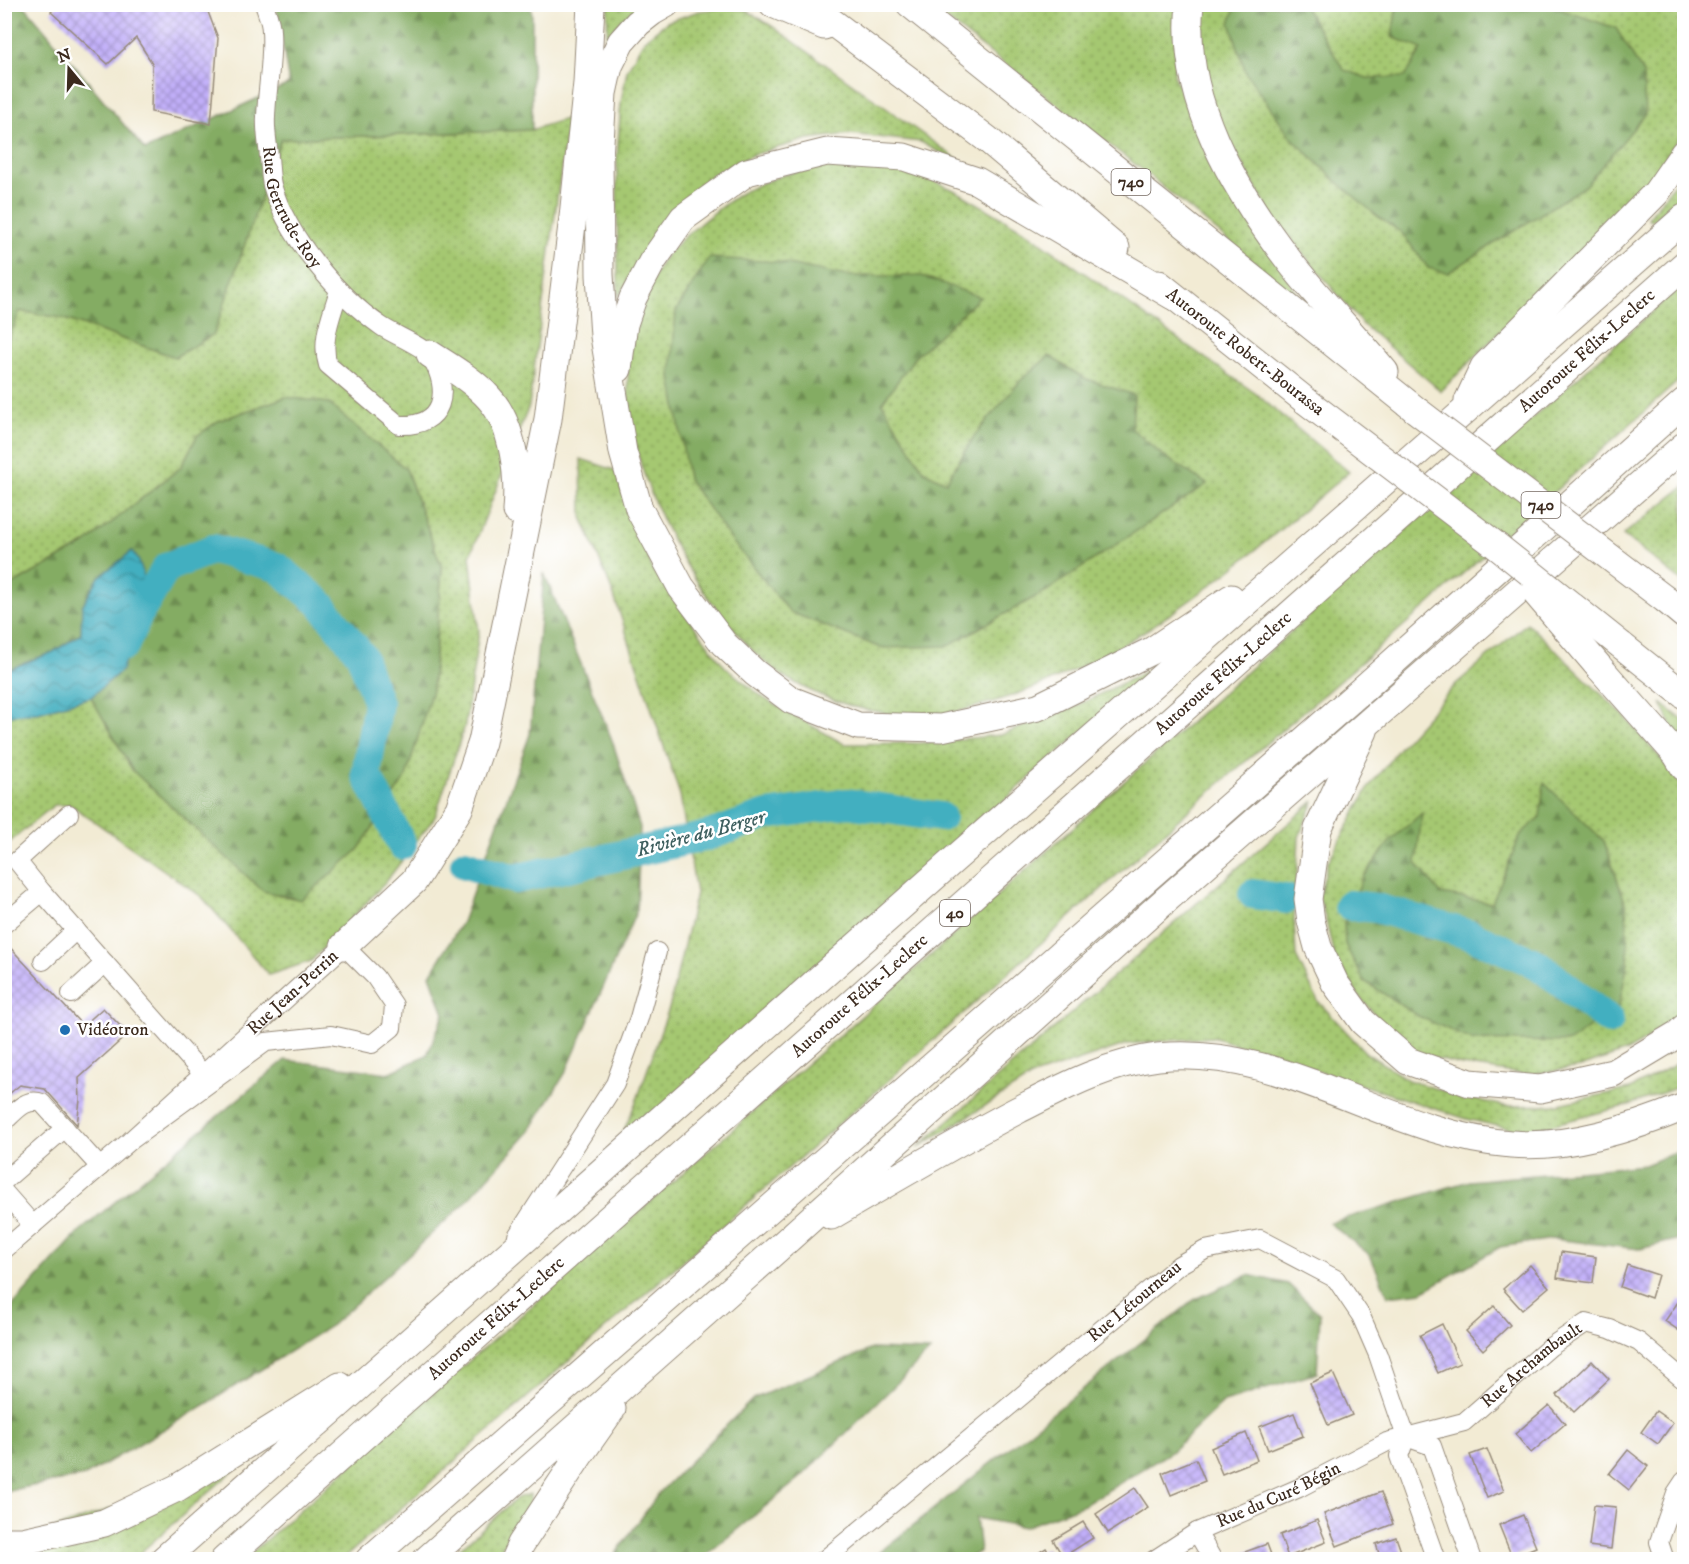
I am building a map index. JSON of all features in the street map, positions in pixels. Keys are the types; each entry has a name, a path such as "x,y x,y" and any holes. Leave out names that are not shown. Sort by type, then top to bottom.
{"highway":[{"path":"344,946 414,881 459,809 482,742 548,420 582,139 591,4"},
{"path":"666,4 638,23 621,42 609,66 603,93 599,158 600,275 604,336 623,452 639,509 681,586 724,644 755,673 791,700 858,726 941,728 1038,707 1153,650 1326,533"},
{"path":"773,4 850,37"},
{"name":"Autoroute Robert-Bourassa","path":"808,4 987,139 1173,296 1306,401 1493,543 1684,695"},
{"name":"740","path":"910,4 1358,353 1416,410 1675,607"},
{"path":"1190,4 1188,26 1193,79 1204,114 1226,166 1290,263 1358,353"},
{"path":"614,397 624,324 633,298 651,262 683,218 747,172 827,152 904,158 977,181 1173,296"},
{"path":"1463,413 1484,368 1656,193 1684,153"},
{"path":"164,1560 941,871 1684,218"},
{"name":"Autoroute Félix-Leclerc","path":"225,1560 1684,265"},
{"path":"430,354 469,380 489,397 502,416 517,470 516,506 503,640"},
{"path":"369,1560 1345,704 1684,402"},
{"path":"426,1560 1367,723 1684,446"},
{"path":"1493,543 1676,754 1684,767"},
{"path":"1367,723 1318,829 1308,899 1318,947 1335,984 1363,1022 1408,1061 1470,1083 1540,1089 1613,1073 1678,1034 1684,1028"},
{"path":"783,1244 970,1136 1055,1091 1119,1064 1193,1056 1252,1064 1464,1137 1512,1144 1564,1143 1612,1131 1684,1107"},
{"path":"4,1541 23,1541 104,1523 177,1488 405,1346"},
{"path":"514,1560 521,1544 579,1456 643,1367"}],"street":[{"name":"Rue Gertrude-Roy","path":"264,4 272,29 266,120 272,184 287,219 311,258 339,290 381,327 430,354"},
{"path":"339,290 325,337 324,353 328,365 399,425 413,426 427,422 437,411 442,396 441,378 430,354"},
{"path":"69,814 17,861 203,1074"},
{"path":"4,924 42,892"},
{"path":"43,961 76,930"},
{"name":"Rue Jean-Perrin","path":"4,1250 130,1141 344,946 375,977 394,1005 392,1028 372,1044 330,1035 266,1042 130,1141"},
{"path":"498,1264 563,1168 615,1084 639,1018 657,952"},
{"path":"72,994 105,963"},
{"path":"4,1122 26,1103 34,1100 42,1103 100,1167"},
{"path":"4,1181 65,1128"},
{"path":"4,1192 33,1225"},
{"name":"Rue Létourneau","path":"824,1560 1179,1265 1205,1250 1260,1239 1336,1279 1361,1316 1378,1355 1406,1437"},
{"name":"Rue Archambault","path":"1406,1437 1464,1422 1550,1347 1586,1323 1610,1329 1639,1342 1684,1380"},
{"path":"1436,1560 1399,1456 1406,1437 1432,1446 1472,1560"},
{"name":"Rue du Curé Bégin","path":"1154,1560 1197,1532 1299,1488 1387,1442 1406,1437"},
{"path":"1665,1560 1659,1542 1676,1492 1684,1481"},
{"path":"1197,1532 1213,1560"}],"green space":[{"path":"5,5 24,5 145,150 289,84 276,5 530,5 532,14 532,130 281,139 214,334 175,357 62,318 20,311 5,348"},
{"path":"608,5 641,5 623,18 607,38"},
{"path":"928,5 1179,5 1174,76 1214,171 1281,266 1299,299 1145,172"},
{"path":"1203,5 1684,5 1684,131 1651,180 1441,391 1362,324 1273,217 1218,122 1201,66"},
{"path":"1236,5 1303,5 1344,70 1367,78 1405,77 1422,49 1392,37 1397,5 1556,5 1565,11 1616,28 1643,73 1645,115 1585,186 1448,273 1428,268 1402,233 1377,216 1334,179 1291,137 1246,73 1230,23"},
{"path":"724,8 746,10 772,26 975,172 921,142 850,134 808,139 752,155 710,176 666,222 618,297 617,159 621,102 627,70 644,40 667,22 699,11"},
{"path":"568,118 529,406 470,556 479,632 465,725 435,817 385,883 311,961 269,975 202,897 71,805 54,805 5,846 5,716 38,712 91,697 133,771 432,690 442,568 406,469 286,397 217,422 197,436 181,467 85,544 5,589 5,348 19,311 62,318 175,357 214,334 280,139 531,130"},
{"path":"872,164 919,174 958,192 1026,232 1255,393 1349,472 1233,568 1151,627 1109,653 1017,694 953,712 932,715 894,714 857,708 839,702 781,675 755,653 714,605 692,573 654,502 641,464 632,425 628,387 630,349 644,303 663,260 687,235 722,207 750,188 784,175 817,168"},
{"path":"1684,171 1684,193 1652,221 1648,218"},
{"path":"709,258 778,262 847,276 922,276 980,297 915,357 882,403 924,471 946,482 975,435 1021,380 1049,356 1084,378 1134,395 1132,429 1162,455 1207,484 1048,590 947,646 881,648 790,612 732,541 688,479 671,376 676,311"},
{"path":"1684,284 1684,376 1429,604 1197,803 899,1071 343,1559 243,1560 930,956 1379,553"},
{"path":"286,397 328,403 406,469 442,568 432,690 406,777 358,850 301,900 263,891 133,771 91,697 122,670 132,551 99,577 82,606 81,634 53,652 5,671 5,589 85,544 181,467 197,436 218,421"},
{"path":"581,459 615,470 653,571 725,667 765,699 844,744 922,743 1001,735 1076,706 1153,668 618,1145 638,1097 670,1005 696,893 680,795 613,593 582,517"},
{"path":"1684,487 1684,583 1623,535"},
{"path":"544,573 612,740 640,827 637,910 566,1072 529,1132 464,1204 332,1325 208,1403 85,1476 5,1491 5,1314 80,1231 285,1060 389,1073 427,1055 444,1014 430,975 462,922 530,734"},
{"path":"1527,623 1625,717 1674,774 1684,793 1684,1008 1663,1030 1627,1051 1580,1067 1527,1075 1462,1065 1418,1054 1384,1025 1358,995 1334,956 1319,897 1328,862 1369,787 1404,742 1456,684"},
{"path":"1661,703 1684,721 1684,752"},
{"path":"1544,783 1604,841 1626,905 1628,962 1619,1006 1569,1042 1472,1040 1418,1016 1364,981 1345,944 1344,922 1363,877 1391,840 1422,813 1416,863 1441,894 1492,903 1521,834 1540,817"},
{"path":"1314,801 1299,837 1294,921 1296,956 1318,1001 1366,1053 1408,1080 1459,1096 1505,1106 1554,1105 1630,1089 1684,1060 1684,1085 1629,1105 1524,1132 1467,1119 1213,1037 1127,1044 1033,1076 917,1148"},
{"path":"1684,1149 1684,1238 1640,1249 1553,1239 1500,1247 1422,1292 1388,1296 1370,1255 1329,1223 1469,1181 1645,1165"},
{"path":"1248,1275 1288,1284 1320,1314 1317,1373 1224,1402 1171,1452 1084,1505 1024,1527 976,1518 980,1551 967,1559 871,1559 1194,1300"},
{"path":"872,1349 930,1351 800,1478 701,1559 612,1559 659,1493 753,1399"},
{"path":"243,1462 133,1559 5,1559 4,1547"},
{"path":"530,1494 530,1504 495,1559 448,1559 517,1498"}],"water":[{"path":"132,551 139,561 148,589 122,670 91,697 38,712 5,716 5,671 53,652 81,634 82,606 99,577"}],"building":[{"path":"58,4 205,4 218,38 211,124 151,112 152,63 136,38 108,64 51,12"},
{"name":"Vidéotron","path":"4,941 83,1026 103,1008 128,1034 79,1078 80,1100 77,1125 45,1089 20,1085 4,1098"},
{"path":"1561,1252 1596,1257 1593,1283 1557,1278"},
{"path":"1530,1265 1549,1287 1522,1310 1503,1289"},
{"path":"1627,1265 1658,1275 1651,1298 1620,1287"},
{"path":"1680,1299 1684,1302 1684,1334 1665,1321"},
{"path":"1494,1306 1510,1325 1483,1350 1466,1331"},
{"path":"1442,1324 1460,1363 1438,1373 1420,1335"},
{"path":"1592,1361 1609,1379 1574,1412 1557,1395"},
{"path":"1333,1373 1352,1415 1328,1425 1310,1383"},
{"path":"1549,1405 1565,1424 1531,1453 1515,1434"},
{"path":"1656,1411 1673,1423 1658,1444 1641,1432"},
{"path":"1294,1413 1303,1436 1268,1450 1259,1427"},
{"path":"1246,1433 1257,1460 1222,1474 1211,1448"},
{"path":"1487,1449 1504,1491 1487,1498 1470,1455"},
{"path":"1628,1450 1648,1466 1629,1490 1609,1474"},
{"path":"1196,1459 1205,1481 1171,1495 1162,1473"},
{"path":"1135,1488 1148,1507 1108,1533 1096,1514"},
{"path":"1381,1492 1393,1524 1337,1546 1324,1514"},
{"path":"1594,1505 1616,1507 1611,1549 1589,1546"},
{"path":"1523,1515 1536,1547 1512,1557 1499,1525"},
{"path":"1317,1520 1326,1542 1288,1557 1280,1535"},
{"path":"1083,1522 1093,1538 1063,1557 1053,1540"},
{"path":"1396,1537 1404,1560 1381,1560 1376,1544"},
{"path":"1267,1544 1273,1560 1245,1560 1242,1553"},
{"path":"1046,1548 1053,1560 1027,1560"}],"waterway":[{"name":"Rivière du Berger","path":"124,646 138,615 167,567 213,549 277,567 319,602 361,655 378,703 366,774 402,845"},
{"name":"Rivière du Berger","path":"465,864 515,879 707,836 767,815 847,803 941,817"},
{"name":"Rivière du Berger","path":"1253,894 1286,899"},
{"name":"Rivière du Berger","path":"1349,905 1376,908 1471,935 1537,964 1609,1020"}],"place":[{"name":"Vidéotron","path":"65,1030"}]}
